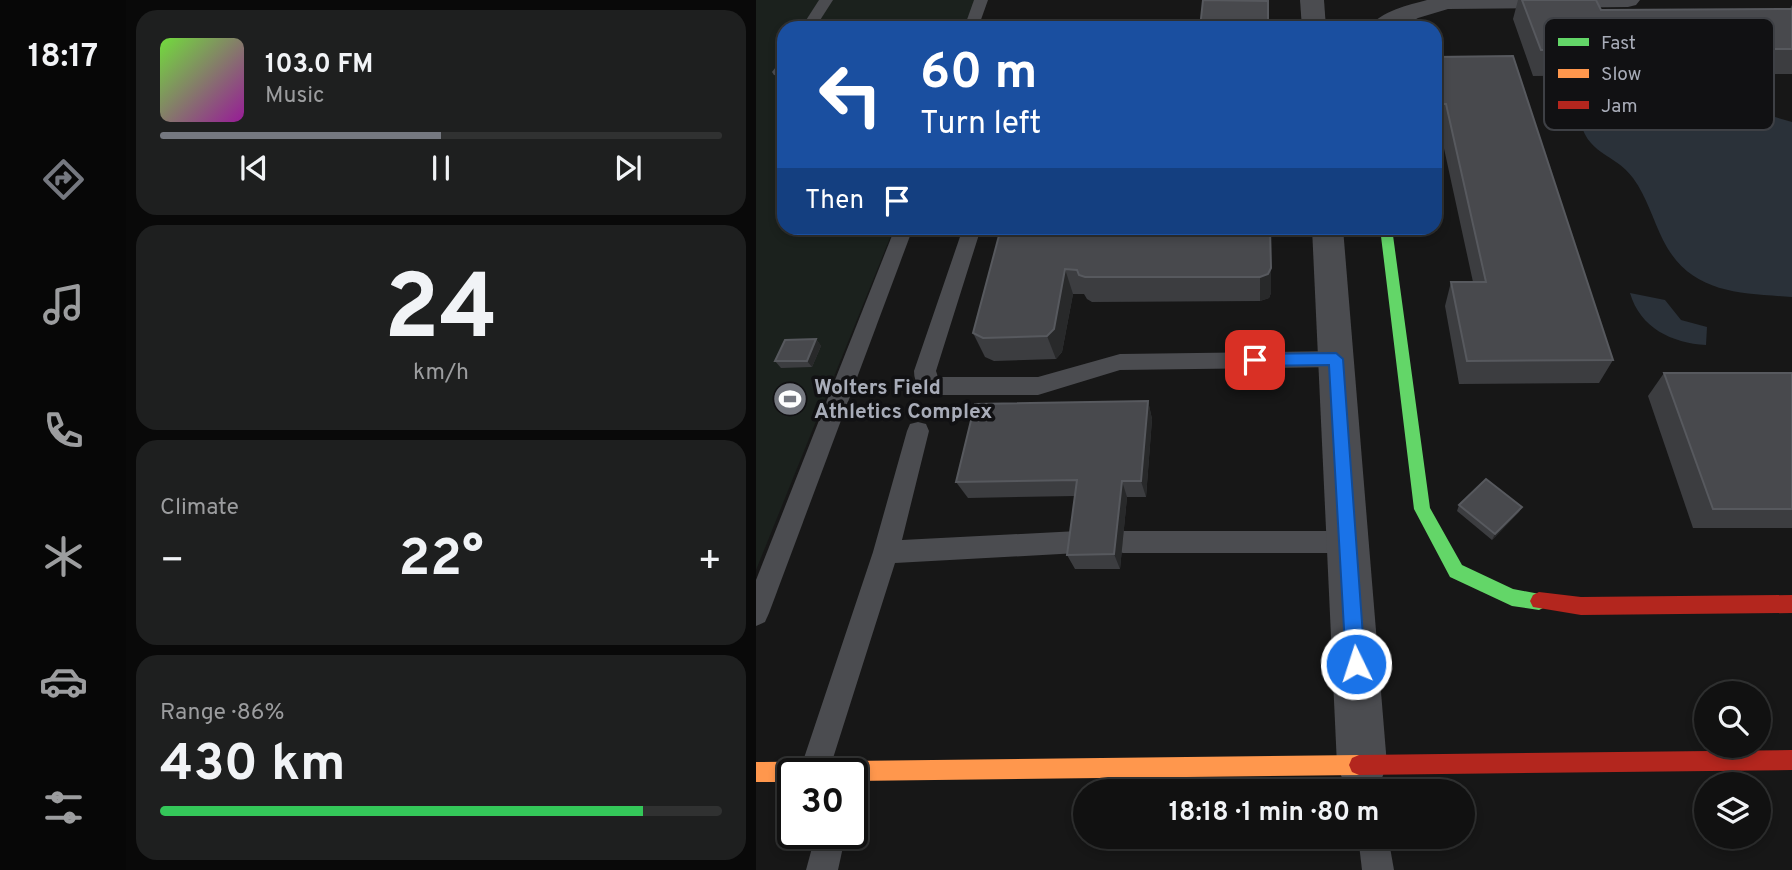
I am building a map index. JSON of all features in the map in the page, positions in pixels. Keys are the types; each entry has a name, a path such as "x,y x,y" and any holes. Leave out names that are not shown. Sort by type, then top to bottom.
{"street":[{"path":"1312,0 1314,21"},
{"path":"1394,21 1409,13 1446,2 1628,0"},
{"path":"1327,235 1364,778"},
{"path":"1386,235 1422,509 1456,571 1512,597 1581,606 1792,604"},
{"path":"868,772 1364,778 1792,760"},
{"path":"756,772 777,772"}],"lane":[{"path":"812,21 826,0"},
{"path":"974,21 981,0"},
{"path":"756,613 901,235"},
{"path":"970,235 925,371 925,379 934,386 1038,386 1120,362 1336,359"},
{"path":"819,758 886,552 918,431"},
{"path":"886,552 1078,542"},
{"path":"1123,542 1348,542"},
{"path":"822,870 827,849"},
{"path":"1375,849 1378,870"}],"shaded area":[{"name":"Wolters Field Athletics Complex","path":"756,0 985,0 977,21 777,21 777,235 891,235 756,570"},
{"path":"1774,117 1792,122 1792,297 1753,294 1718,287 1687,271 1674,258 1663,240 1633,178 1588,139 1584,130 1774,130"},
{"path":"1630,293 1665,300 1681,320 1707,327 1706,345 1681,341 1659,331 1641,316"}],"building":[{"path":"1203,0 1268,1 1268,21 1201,21"},
{"path":"1522,0 1596,0 1601,10 1792,9 1792,49 1774,49 1774,18 1544,18 1544,50 1541,50"},
{"path":"1513,56 1613,360 1467,361 1451,282 1486,282 1446,104 1442,104 1442,57"},
{"path":"999,235 1270,235 1271,268 1268,274 1260,277 1085,277 1079,275 1077,270 1065,269 1054,329 1047,336 983,338 973,333"},
{"path":"816,339 807,361 775,361 785,340"},
{"path":"1664,373 1792,373 1792,509 1713,509"},
{"path":"1148,401 1141,481 1122,481 1114,554 1067,555 1077,480 956,482 975,404"},
{"path":"1486,479 1522,507 1495,534 1459,505"}],"traffic: fast":[{"path":"1387,235 1422,509 1456,571 1512,597 1539,601"}],"traffic: slow":[{"path":"756,772 1359,765"}],"traffic: jam":[{"path":"1539,601 1581,606 1792,604"},
{"path":"1359,765 1792,760"}],"place":[{"name":"Wolters Field Athletics Complex","path":"790,399"}],"route":[{"path":"1255,360 1336,359 1356,664"}]}
